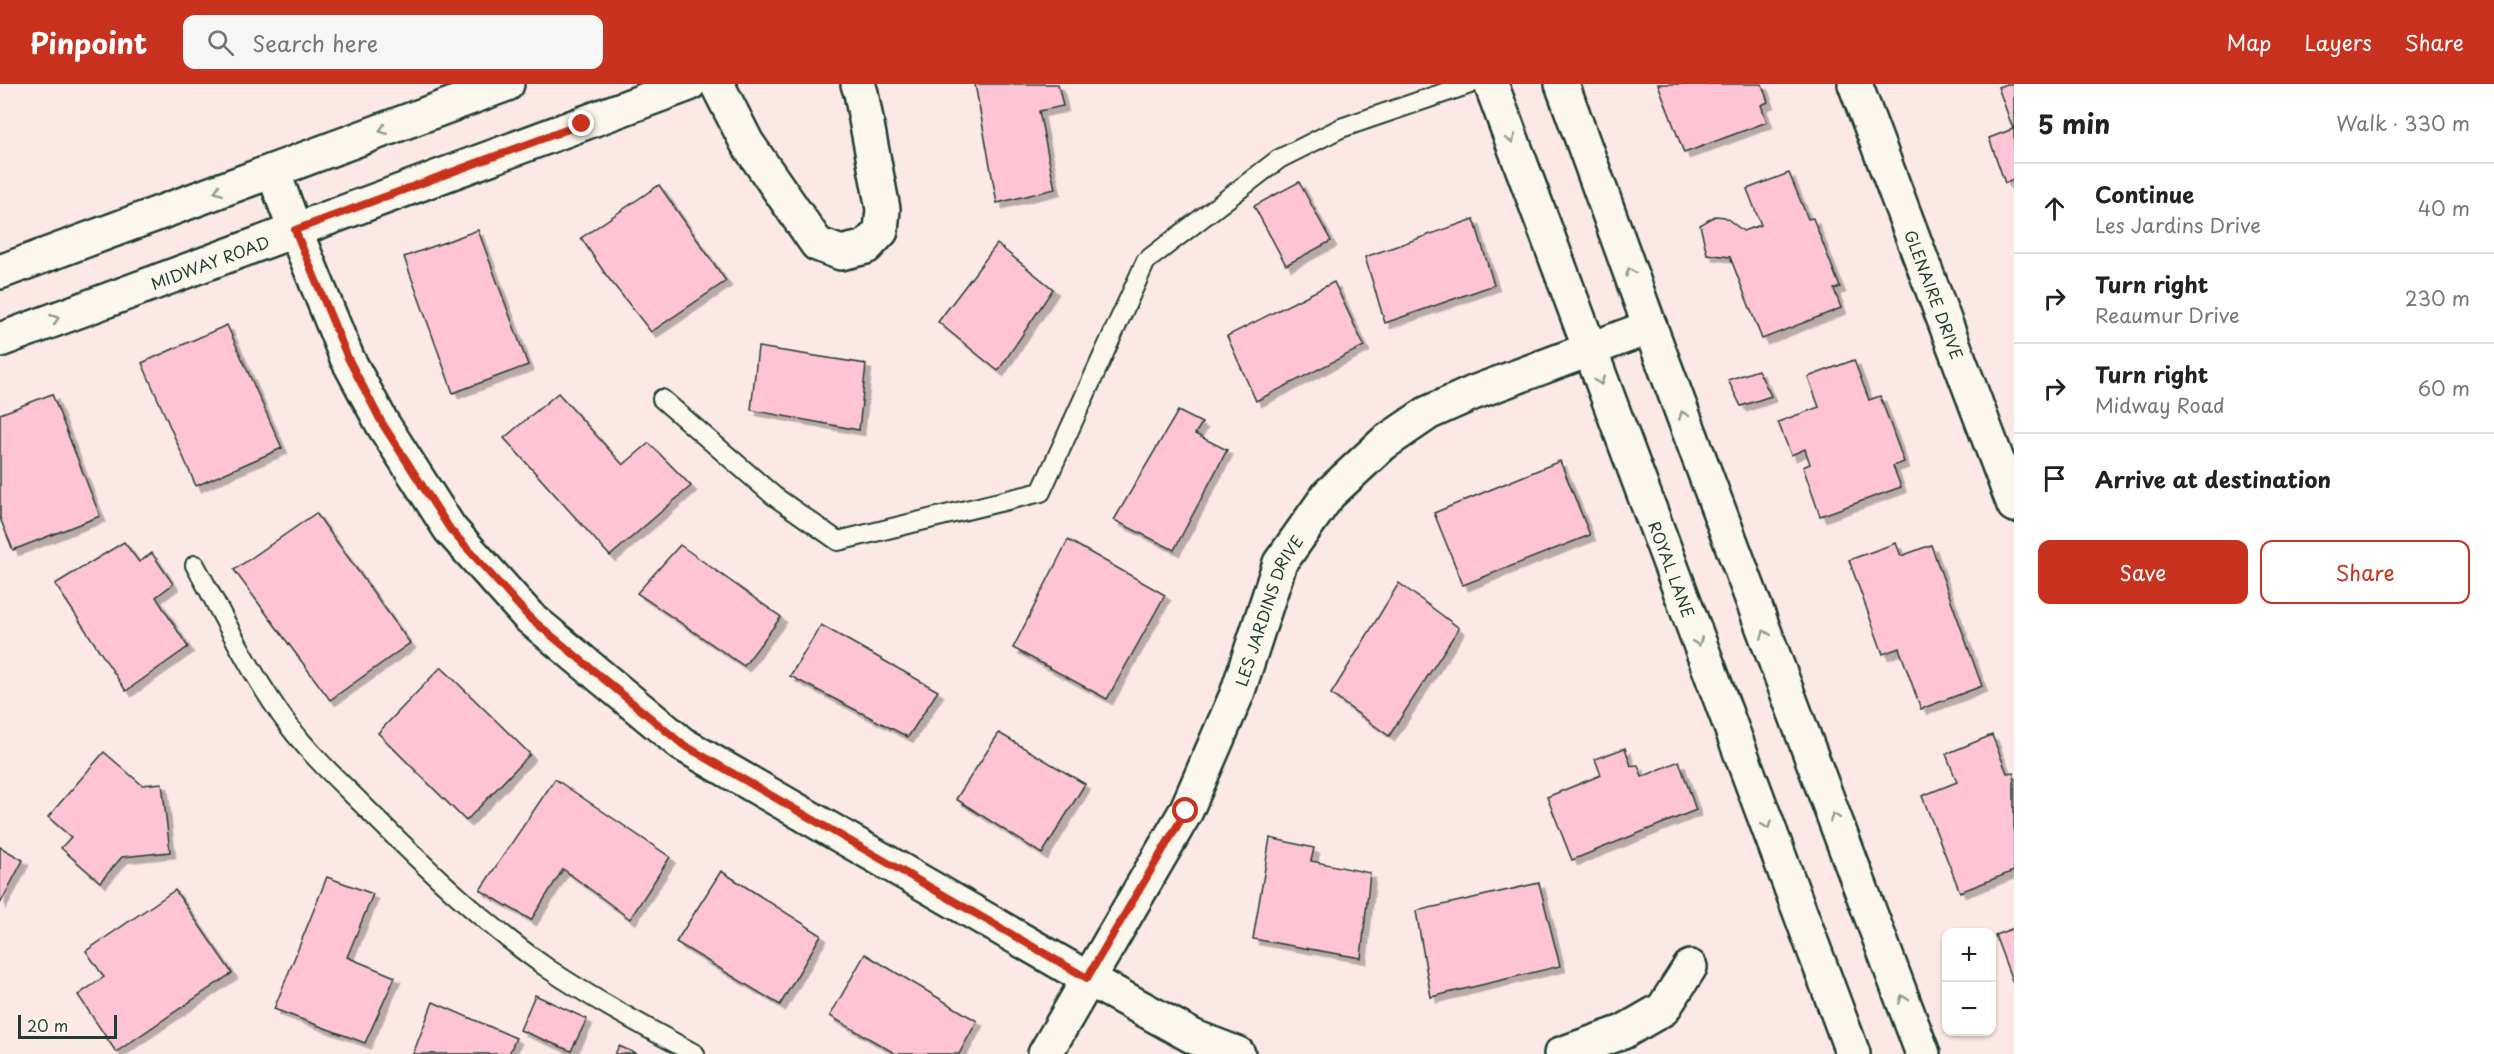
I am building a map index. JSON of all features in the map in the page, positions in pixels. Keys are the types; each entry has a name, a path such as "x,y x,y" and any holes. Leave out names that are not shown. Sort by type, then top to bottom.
{"street":[{"path":"0,272 507,84"},
{"name":"MIDWAY ROAD","path":"0,340 689,84"},
{"path":"717,84 747,143 818,244 841,252 866,247 881,231 883,209 858,84"},
{"name":"ROYAL LANE","path":"1491,84 1853,1054"},
{"path":"1562,84 1650,327 1923,1054"},
{"name":"GLENAIRE DRIVE","path":"1855,84 2014,505"},
{"path":"273,171 348,358 382,423 450,529 529,617 682,744 1087,978 1194,1037 1238,1054"},
{"name":"LES JARDINS DRIVE","path":"1045,1054 1087,978 1186,811 1237,694 1280,563 1329,494 1384,443 1428,413 1588,349 1650,327"},
{"path":"1561,1054 1623,1032 1663,1009 1690,968"}],"lane":[{"path":"662,399 774,496 838,541 1041,492 1146,261 1279,159 1341,128 1470,84"},
{"path":"195,565 251,666 287,724 319,762 413,856 464,902 550,969 619,1012 695,1054"}],"building":[{"path":"975,84 1058,84 1063,106 1039,111 1055,189 997,203"},
{"path":"1658,84 1762,84 1768,102 1761,105 1767,122 1684,153"},
{"path":"2014,84 2014,180 2005,183 1989,138 2013,129 1998,87"},
{"path":"1789,173 1808,219 1813,218 1840,287 1834,289 1841,308 1762,339 1730,257 1707,254 1700,225 1715,216 1725,217 1743,231 1761,225 1747,189"},
{"path":"1299,182 1331,241 1286,265 1254,206"},
{"path":"659,185 726,281 651,332 606,275 581,238"},
{"path":"1474,219 1494,285 1385,323 1365,257"},
{"path":"478,230 528,365 453,393 404,257"},
{"path":"997,244 1053,289 998,371 938,322"},
{"path":"1334,282 1364,346 1256,401 1227,336"},
{"path":"227,325 282,448 196,486 142,363"},
{"path":"758,347 866,364 859,430 751,410"},
{"path":"1854,360 1869,400 1880,396 1904,462 1893,466 1901,487 1820,516 1803,467 1810,464 1805,449 1791,455 1778,422 1819,407 1808,377"},
{"path":"1758,370 1771,396 1741,406 1728,380"},
{"path":"558,393 623,465 649,443 691,486 610,556 504,438"},
{"path":"52,394 100,516 13,550 0,518 0,414"},
{"path":"1178,411 1202,423 1195,434 1227,450 1174,550 1114,520"},
{"path":"1560,461 1590,535 1463,585 1434,513"},
{"path":"316,513 410,643 330,700 234,570"},
{"path":"1068,540 1165,595 1107,699 1013,648"},
{"path":"124,542 139,562 152,553 173,584 156,597 188,647 126,691 55,584"},
{"path":"1896,543 1901,556 1931,545 1982,686 1921,709 1899,648 1883,654 1849,560"},
{"path":"680,545 781,617 744,666 637,593"},
{"path":"1399,583 1459,628 1389,736 1331,694"},
{"path":"821,625 938,691 908,737 790,676"},
{"path":"441,667 530,754 466,821 378,733"},
{"path":"999,733 1085,784 1042,854 956,799"},
{"path":"1992,735 2007,773 2014,772 2014,871 1960,892 1922,796 1957,782 1946,754"},
{"path":"1625,748 1631,766 1638,765 1642,777 1679,761 1696,810 1572,860 1547,797 1601,775 1595,759"},
{"path":"104,752 142,785 162,783 170,852 122,857 100,882 61,848 71,837 48,817"},
{"path":"555,779 670,857 630,919 563,869 531,920 480,890"},
{"path":"1270,838 1314,848 1311,861 1370,873 1361,958 1253,939"},
{"path":"0,847 23,860 0,904"},
{"path":"721,871 821,935 780,1005 676,942"},
{"path":"327,877 373,894 347,957 395,977 365,1043 274,1009"},
{"path":"1539,883 1560,966 1431,997 1416,911"},
{"path":"175,890 232,973 116,1052 78,995 104,977 86,951"},
{"path":"2014,928 2014,986 1996,938 1996,935"},
{"path":"865,954 977,1021 959,1054 896,1054 830,1016"},
{"path":"535,995 587,1019 571,1051 520,1030"},
{"path":"433,1002 516,1038 509,1054 413,1054"},
{"path":"619,1046 637,1054 615,1054"}],"route":[{"path":"582,124 295,230 348,358 382,423 450,529 529,617 682,744 1087,978 1186,811"}]}
